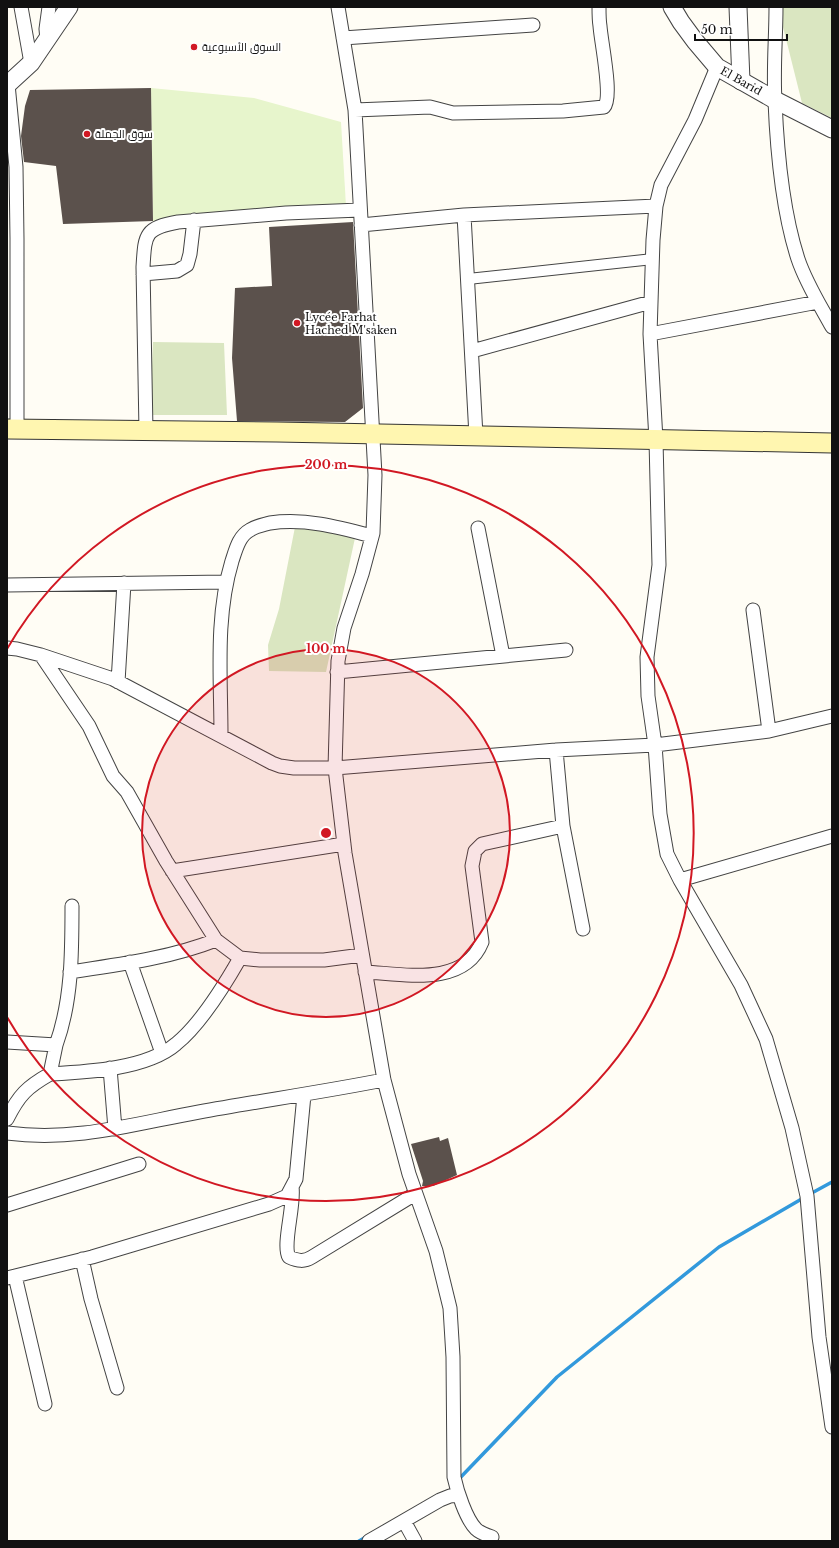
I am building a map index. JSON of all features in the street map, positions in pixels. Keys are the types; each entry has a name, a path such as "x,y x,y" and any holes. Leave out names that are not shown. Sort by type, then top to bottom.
{"main road":[{"path":"12,430 373,434 832,443"}],"street":[{"path":"21,7 31,63"},
{"path":"47,40 46,29 49,7"},
{"path":"12,430 18,239 16,167 7,85 31,63 69,7"},
{"path":"338,7 355,110 373,434 375,508 372,536 362,574 344,628 337,672 335,768 344,844 384,1080 415,1194 436,1251 450,1308 453,1357 454,1478 458,1494 476,1529 484,1535 492,1537"},
{"path":"355,110 430,107 453,113 563,111 604,108 607,98 606,76 599,25 599,7"},
{"name":"El Barid","path":"672,7 694,41 717,67 775,100 832,129"},
{"path":"738,7 741,80"},
{"path":"776,7 775,100 780,163 788,217 798,260 832,327"},
{"path":"343,38 533,25"},
{"path":"717,67 695,120 661,185 656,206 652,259 650,334 656,440 659,565 647,664 648,696 655,745 660,814 667,854 680,880 740,985 766,1039 792,1128 807,1196 819,1338 832,1427"},
{"path":"361,225 464,215 656,206"},
{"path":"146,431 143,274 144,245 149,234 154,229 162,225 194,220 286,213 360,210"},
{"path":"464,215 476,436"},
{"path":"143,274 177,271 187,265 190,254 194,220"},
{"path":"468,279 652,259"},
{"path":"472,351 651,302"},
{"path":"650,334 818,302"},
{"path":"221,736 222,606 226,582 237,546 242,538 250,530 260,525 277,522 315,522 372,536"},
{"path":"478,528 503,656"},
{"path":"7,585 226,582"},
{"path":"118,682 124,583"},
{"path":"753,610 769,731"},
{"path":"7,648 41,655 118,682 280,766 294,768 335,768 556,750 655,745 769,731 832,716"},
{"path":"337,672 566,650"},
{"path":"41,655 89,726 113,776 126,792 172,871 216,940 240,958 260,960 324,960 362,955"},
{"path":"556,750 563,826 583,929"},
{"path":"365,972 430,975 452,971 469,962 478,951 482,942 472,866 475,851 482,844 563,826"},
{"path":"680,880 832,836"},
{"path":"172,871 344,844"},
{"path":"50,1074 56,1045 65,1014 70,972 72,906"},
{"path":"70,972 130,962 195,948 216,940"},
{"path":"7,1119 21,1095 30,1086 50,1074 110,1068 147,1060 176,1044 206,1011 240,958"},
{"path":"130,962 162,1053"},
{"path":"7,1042 56,1045"},
{"path":"110,1068 115,1129"},
{"path":"7,1133 46,1136 83,1134 384,1080"},
{"path":"45,1404 11,1277 82,1259 287,1196 296,1179 304,1095"},
{"path":"7,1205 138,1164"},
{"path":"292,1187 293,1200 286,1249 289,1257 299,1260 306,1260 312,1257 415,1194"},
{"path":"82,1259 93,1306 117,1388"},
{"path":"369,1541 440,1500 458,1494"},
{"path":"404,1521 415,1541"}],"green space":[{"path":"781,7 832,7 832,118 802,103 780,15"},
{"path":"151,88 254,98 341,122 346,206 153,221"},
{"path":"153,342 224,343 227,415 150,415"},
{"path":"295,527 330,530 355,538 326,672 269,671 268,645 279,609"}],"building":[{"name":"سوق الجملة","path":"151,88 153,221 63,224 56,166 24,162 21,136 25,106 30,90"},
{"name":"Lycée Farhat Hached M'saken","path":"353,222 363,408 345,422 237,421 232,358 235,288 272,286 269,227"},
{"path":"439,1137 440,1141 448,1138 457,1175 433,1186 422,1186 423,1181 411,1144"}],"waterway":[{"path":"810,1194 832,1182"},
{"path":"458,1480 557,1377 719,1247 805,1197"},
{"path":"359,1541 366,1537"}],"place":[{"name":"السوق اﻷسبوعية","path":"194,47"},
{"name":"سوق الجملة","path":"87,134"},
{"name":"Lycée Farhat Hached M'saken","path":"297,323"}]}
